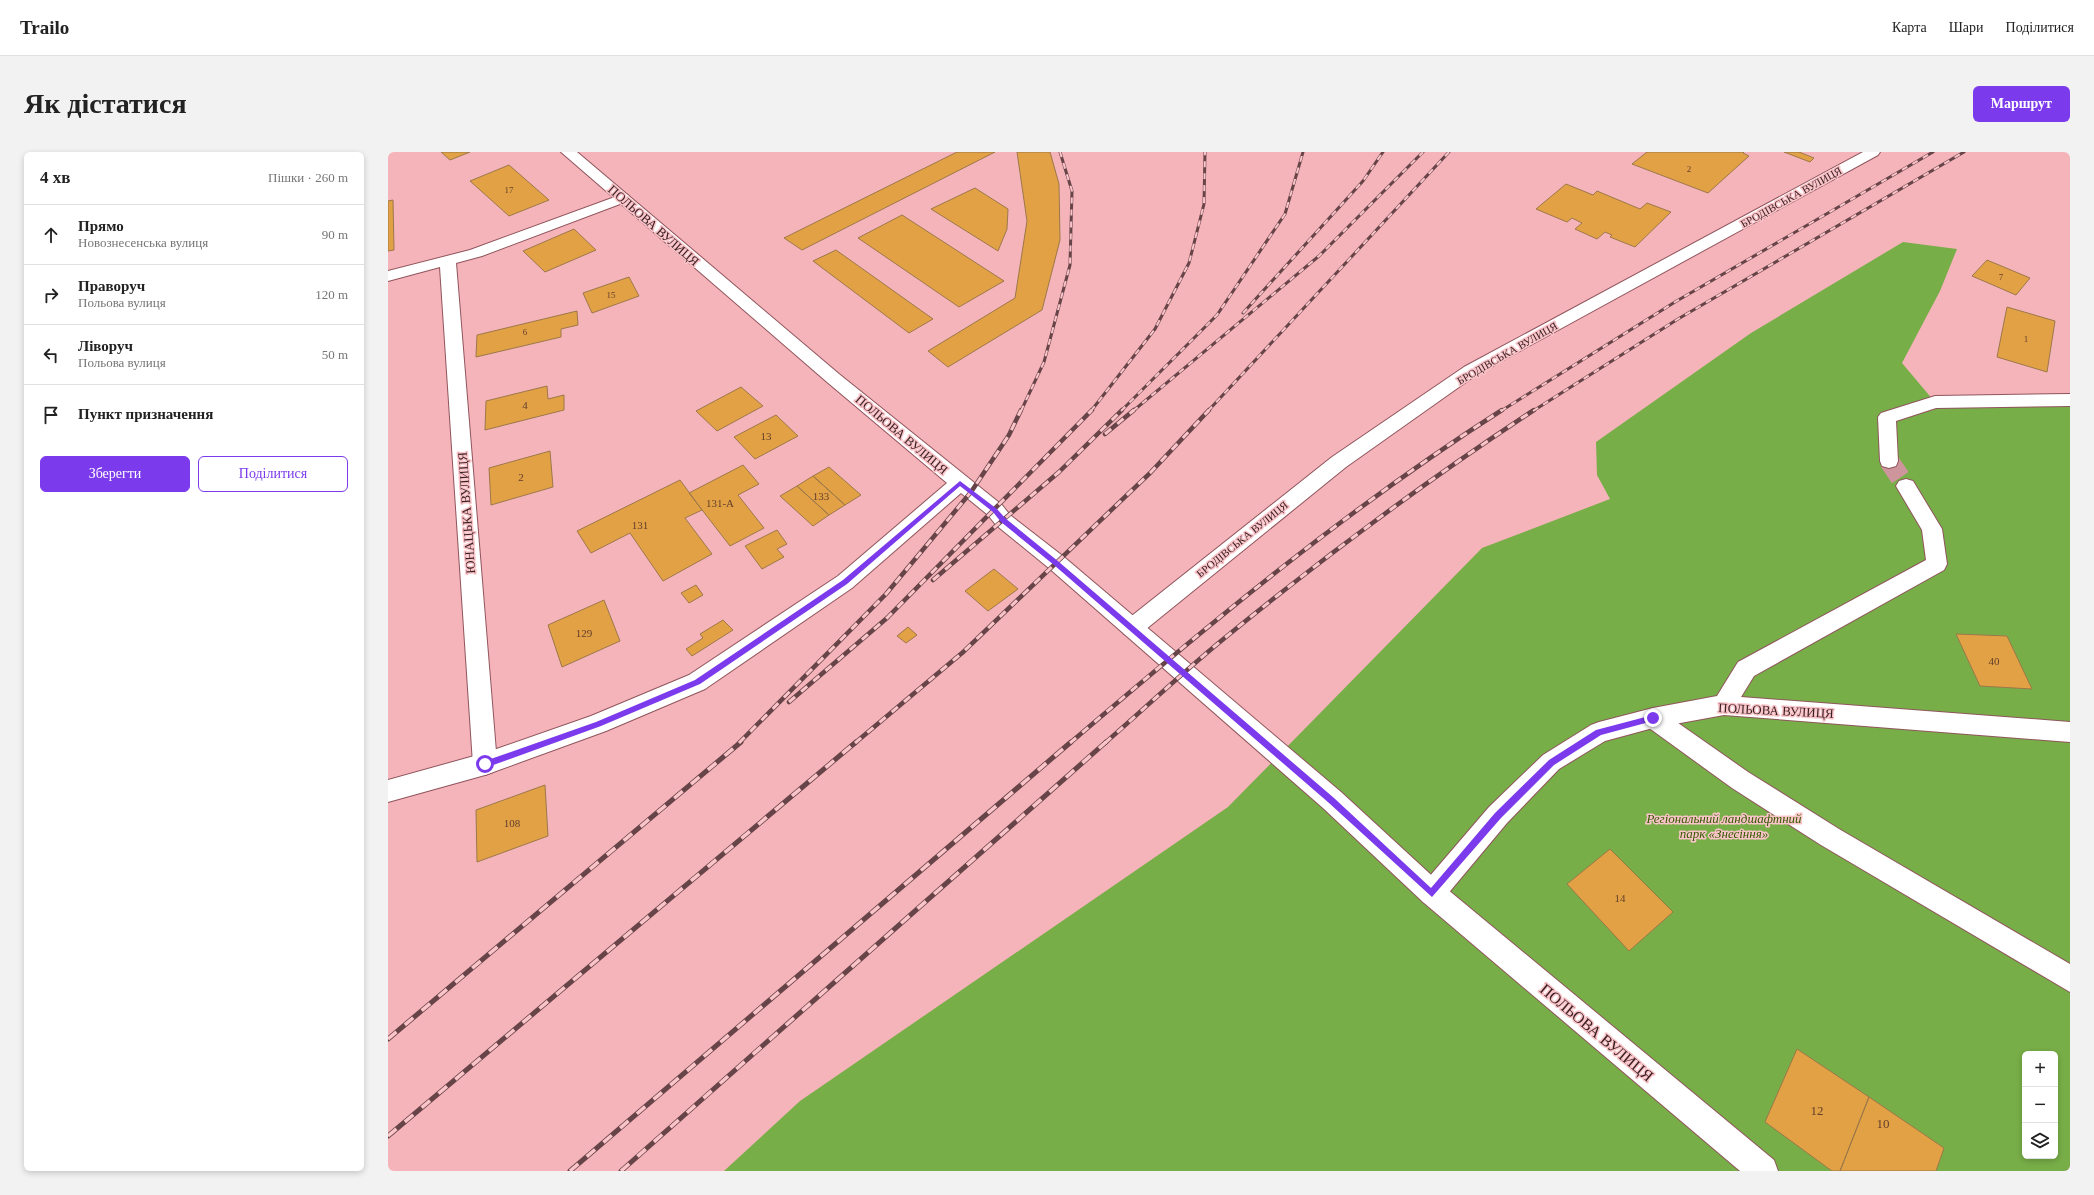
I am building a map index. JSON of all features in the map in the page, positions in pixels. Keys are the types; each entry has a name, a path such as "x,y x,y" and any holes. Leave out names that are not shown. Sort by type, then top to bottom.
{"street":[{"name":"ПОЛЬОВА ВУЛИЦЯ","path":"568,152 734,295 960,483 995,510 1003,520 1132,628 1332,800 1432,893 1763,1171"},
{"name":"БРОДІВСЬКА ВУЛИЦЯ","path":"1132,628 1339,462 1470,371 1873,152"},
{"path":"388,276 448,262 476,253 623,198"},
{"name":"ЮНАЦЬКА ВУЛИЦЯ","path":"448,262 485,764"},
{"path":"1889,461 1887,417 1934,402 2070,400"},
{"path":"388,791 485,764 598,724 697,682 845,582 960,483"},
{"path":"1724,705 1746,669 1937,564 1932,529 1906,486"},
{"name":"ПОЛЬОВА ВУЛИЦЯ","path":"1432,893 1498,815 1551,762 1599,732 1653,718 1724,705 2070,732"},
{"path":"1653,718 1740,780 1830,837 2070,979"}],"green space":[{"name":"Регіональний ландшафтний парк «Знесіння»","path":"1903,242 1957,249 1940,291 1902,363 1934,401 2070,397 2070,1171 724,1171 800,1101 1228,807 1482,548 1610,499 1597,475 1596,442 1751,333"}],"building":[{"path":"441,152 470,152 450,160"},
{"path":"957,152 995,152 802,250 784,238"},
{"path":"1017,152 1050,152 1059,184 1060,240 1042,310 948,367 928,351 1015,298 1027,221"},
{"path":"1647,152 1744,152 1743,153 1749,156 1708,193 1632,164"},
{"path":"1784,152 1799,152 1814,158 1810,162"},
{"path":"509,165 549,200 509,216 470,181"},
{"path":"1566,184 1593,195 1597,191 1640,209 1647,203 1671,212 1635,247 1610,237 1612,235 1605,232 1597,239 1575,229 1582,223 1572,218 1567,222 1536,209"},
{"path":"975,188 1008,209 1007,229 998,251 931,209"},
{"path":"393,200 394,250 388,251 388,201"},
{"path":"902,215 1004,281 959,307 858,238"},
{"path":"574,229 596,250 545,272 523,251"},
{"path":"836,250 933,319 909,333 813,261"},
{"path":"1987,260 2030,278 2016,295 1972,276"},
{"path":"629,277 639,296 592,313 583,293"},
{"path":"2007,307 2055,321 2047,372 1997,357"},
{"path":"577,311 578,325 561,329 561,337 476,357 477,335"},
{"path":"547,386 548,399 564,395 564,410 485,430 486,401"},
{"path":"741,387 763,406 717,431 696,411"},
{"path":"776,415 798,436 755,459 734,437"},
{"path":"550,451 553,487 491,505 489,468"},
{"path":"743,465 759,484 738,495 764,528 730,546 689,493"},
{"path":"829,467 861,495 845,505 813,476"},
{"path":"813,476 845,505 829,515 797,486"},
{"path":"680,480 702,510 685,518 712,554 663,581 630,533 591,553 577,531"},
{"path":"797,486 829,515 813,526 780,496"},
{"path":"777,530 787,544 777,549 784,557 762,569 745,546"},
{"path":"994,569 1018,589 988,611 965,591"},
{"path":"696,585 703,595 689,603 681,593"},
{"path":"604,600 620,641 562,667 548,625"},
{"path":"723,620 733,630 692,656 686,649 703,638 700,634"},
{"path":"908,627 917,635 906,643 897,636"},
{"path":"1956,634 2007,636 2032,689 1980,686"},
{"path":"545,785 548,836 477,862 476,810"},
{"path":"1610,849 1673,912 1629,951 1567,884"},
{"path":"1797,1049 1869,1097 1840,1171 1832,1171 1765,1122"},
{"path":"1869,1097 1944,1148 1936,1171 1840,1171"}],"tunnel":[{"path":"1889,461 1906,486"}],"railway":[{"path":"1021,411 1044,362 1070,265 1072,191 1060,152"},
{"path":"1091,411 1155,329 1189,263 1204,204 1205,152"},
{"path":"1122,410 1217,315 1285,214 1303,152"},
{"path":"1243,313 1363,181 1383,152"},
{"path":"1133,411 1319,256 1423,152"},
{"path":"1208,411 1449,152"},
{"path":"1501,411 1675,302 1933,152"},
{"path":"1533,411 1678,319 1964,152"},
{"path":"739,743 886,594 971,492 1009,435 1021,410"},
{"path":"789,702 887,618 1092,410"},
{"path":"933,580 1059,472 1122,410"},
{"path":"1105,434 1134,410"},
{"path":"855,743 962,653 1151,472 1209,410"},
{"path":"1070,743 1227,611 1334,527 1389,487 1502,410"},
{"path":"1105,743 1206,653 1297,580 1374,521 1534,410"},
{"path":"388,1039 741,742"},
{"path":"388,1136 856,742"},
{"path":"570,1171 1071,742"},
{"path":"621,1171 1106,742"}],"route":[{"path":"485,764 598,724 697,682 845,582 960,483 995,510 1003,520 1057,563 1332,800 1432,893 1498,815 1551,762 1599,732 1653,718"}]}
